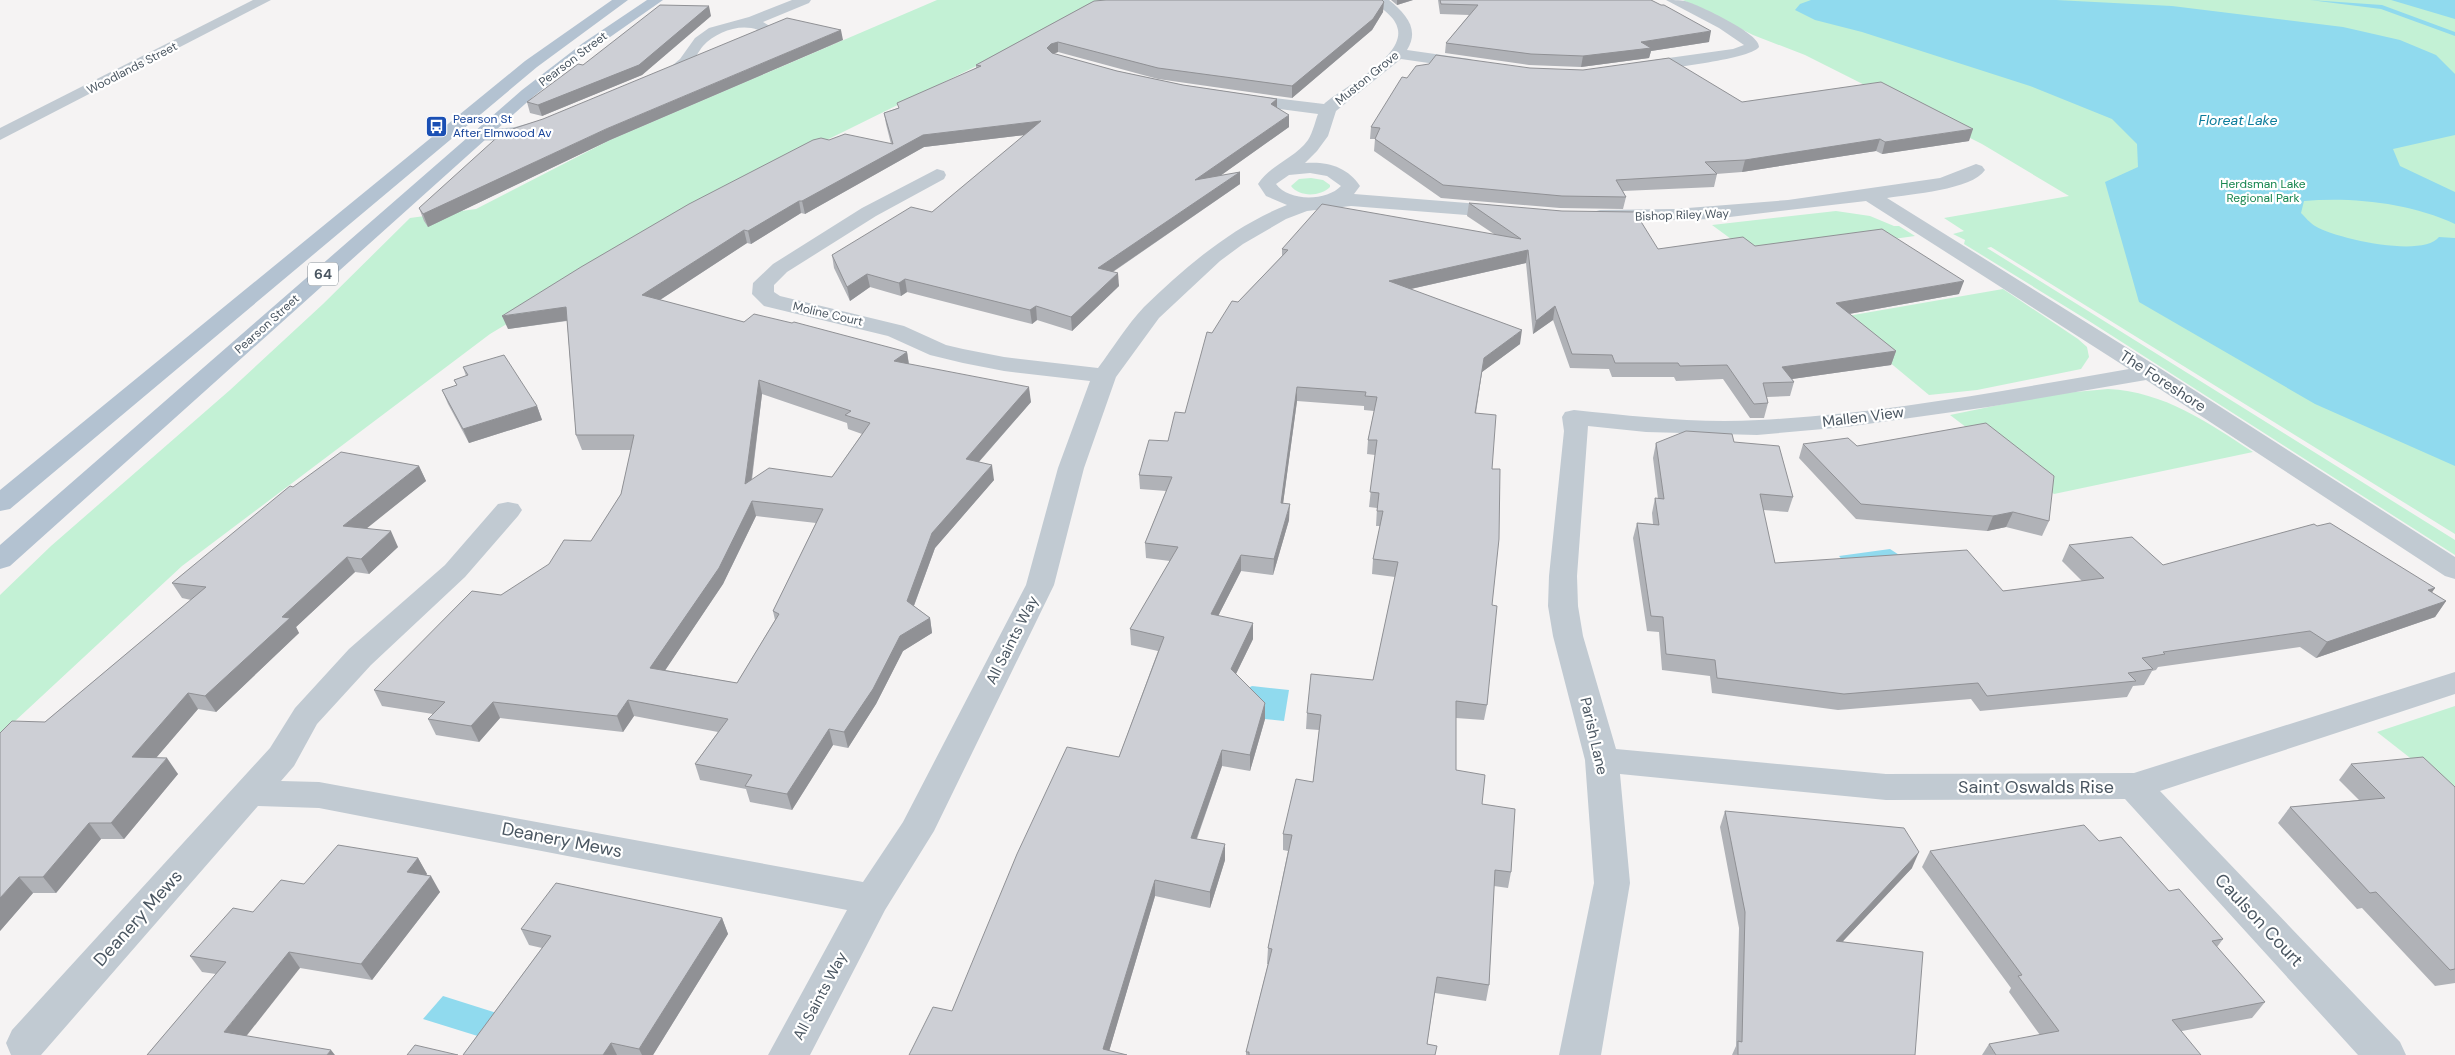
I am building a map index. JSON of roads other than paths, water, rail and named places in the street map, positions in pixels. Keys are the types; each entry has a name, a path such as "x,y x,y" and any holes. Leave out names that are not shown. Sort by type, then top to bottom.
{"main road":[{"name":"Pearson Street","path":"0,503 531,64 622,0"},
{"name":"Pearson Street","path":"0,560 528,93 588,46 656,0"}],"street":[{"name":"Woodlands Street","path":"0,135 264,0"},
{"name":"Muston Grove","path":"1272,179 1297,162 1319,136 1328,110 1400,54 1408,32 1406,24 1400,14 1382,0"},
{"path":"1628,69 1736,53 1751,48 1752,44 1748,40 1673,0"},
{"path":"676,69 688,62 697,45 718,30 733,25 758,23 800,2"},
{"path":"658,77 765,32 766,28 758,23"},
{"path":"697,45 701,49 714,52"},
{"path":"1400,54 1482,66"},
{"path":"1221,96 1328,110"},
{"path":"481,135 515,132 549,122"},
{"path":"1236,240 1279,216 1302,206 1341,197 1348,192 1350,186 1322,150 1319,136"},
{"path":"1456,207 1388,191 1334,172 1310,168 1286,170 1272,179 1269,190 1288,200 1323,202 1351,200 1527,214"},
{"name":"Bishop Riley Way","path":"1578,216 1670,216 1746,212 1869,195 1959,179 1976,170"},
{"name":"Moline Court","path":"937,175 869,212 780,268 764,283 763,294 772,301 896,331 938,350 1004,364 1104,376"},
{"path":"1236,240 1258,220 1268,200 1272,179"},
{"name":"The Foreshore","path":"1869,195 2150,372 2455,570"},
{"name":"All Saints Way","path":"789,1055 872,899 916,831 1040,585 1071,468 1104,376 1151,313 1213,257 1236,240"},
{"name":"Mallen View","path":"1574,417 1663,426 1757,428 1846,420 1988,400 2150,372"},
{"name":"Parish Lane","path":"1574,417 1577,431 1563,576 1563,606 1568,636 1602,760 1612,883 1580,1055"},
{"name":"Deanery Mews","path":"26,1043 282,757 306,716 360,657 455,571 508,510"},
{"name":"Saint Oswalds Rise","path":"1602,760 1877,786 2134,786 2455,683"},
{"name":"Caulson Court","path":"2134,786 2385,1055"},
{"name":"Deanery Mews","path":"250,793 319,795 872,899"}],"water":[{"name":"Floreat Lake","path":"1811,0 2056,0 2172,6 2343,27 2400,40 2436,55 2455,74 2455,135 2393,149 2400,166 2455,192 2455,224 2400,206 2362,201 2304,201 2301,213 2313,225 2360,241 2399,246 2416,246 2430,243 2439,237 2455,238 2455,466 2315,404 2139,302 2105,182 2138,167 2137,144 2112,119 2030,86 1862,32 1815,20 1795,10 1800,4"},
{"path":"2391,0 2455,0 2455,19"},
{"path":"1890,549 1910,562 1852,571 1839,556"},
{"path":"1252,686 1289,690 1284,721 1265,719 1239,693"},
{"path":"443,996 503,1015 484,1038 423,1019"}],"waterway":[{"path":"2313,0 2382,7 2455,34"}],"place":[{"name":"Pearson St After Elmwood Av","path":"437,126"}],"park label":[{"name":"Herdsman Lake Regional Park","path":"2263,191"}]}
